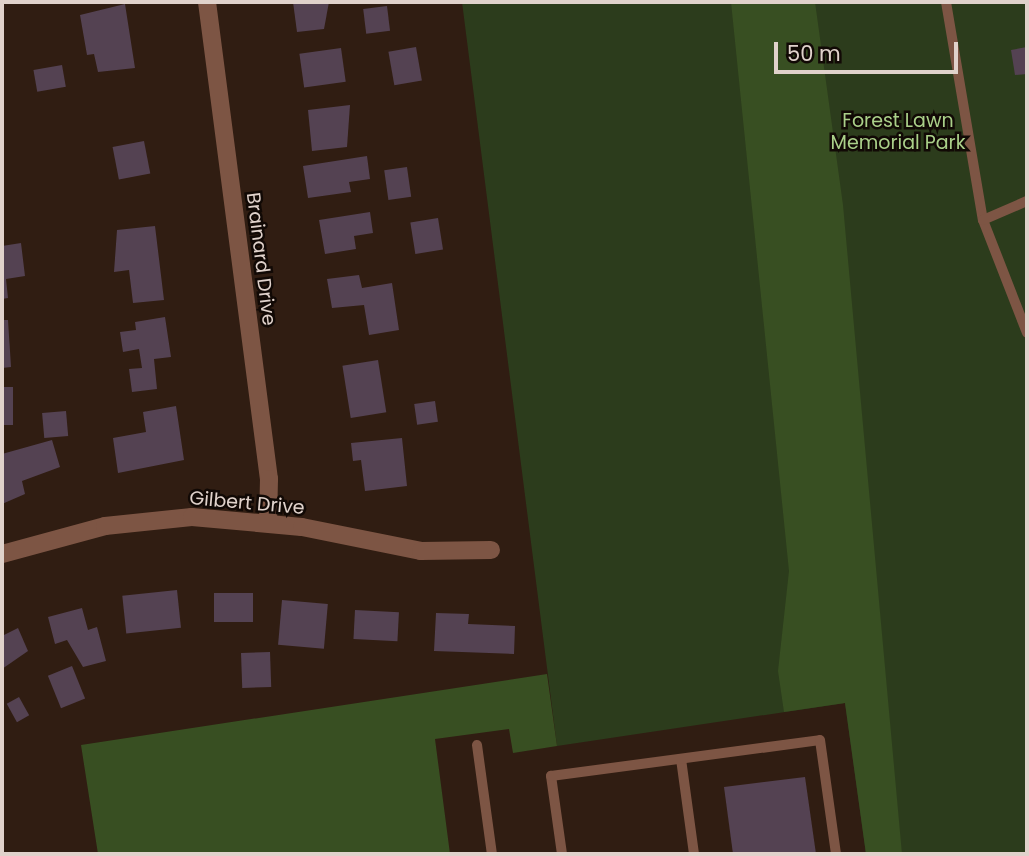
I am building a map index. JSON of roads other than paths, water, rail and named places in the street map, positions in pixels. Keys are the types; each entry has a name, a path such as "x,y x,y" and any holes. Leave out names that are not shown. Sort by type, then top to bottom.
{"street":[{"name":"Brainard Drive","path":"207,2 269,480 268,523"},
{"name":"Gilbert Drive","path":"2,554 62,534 153,519 268,523 421,551 491,550"}],"lane":[{"path":"946,2 983,220 1027,333"},
{"path":"983,220 1027,201"},
{"path":"562,854 551,776 820,740 836,854"},
{"path":"477,745 492,854"},
{"path":"681,759 694,854"}],"park label":[{"name":"Forest Lawn Memorial Park","path":"898,132"}]}
